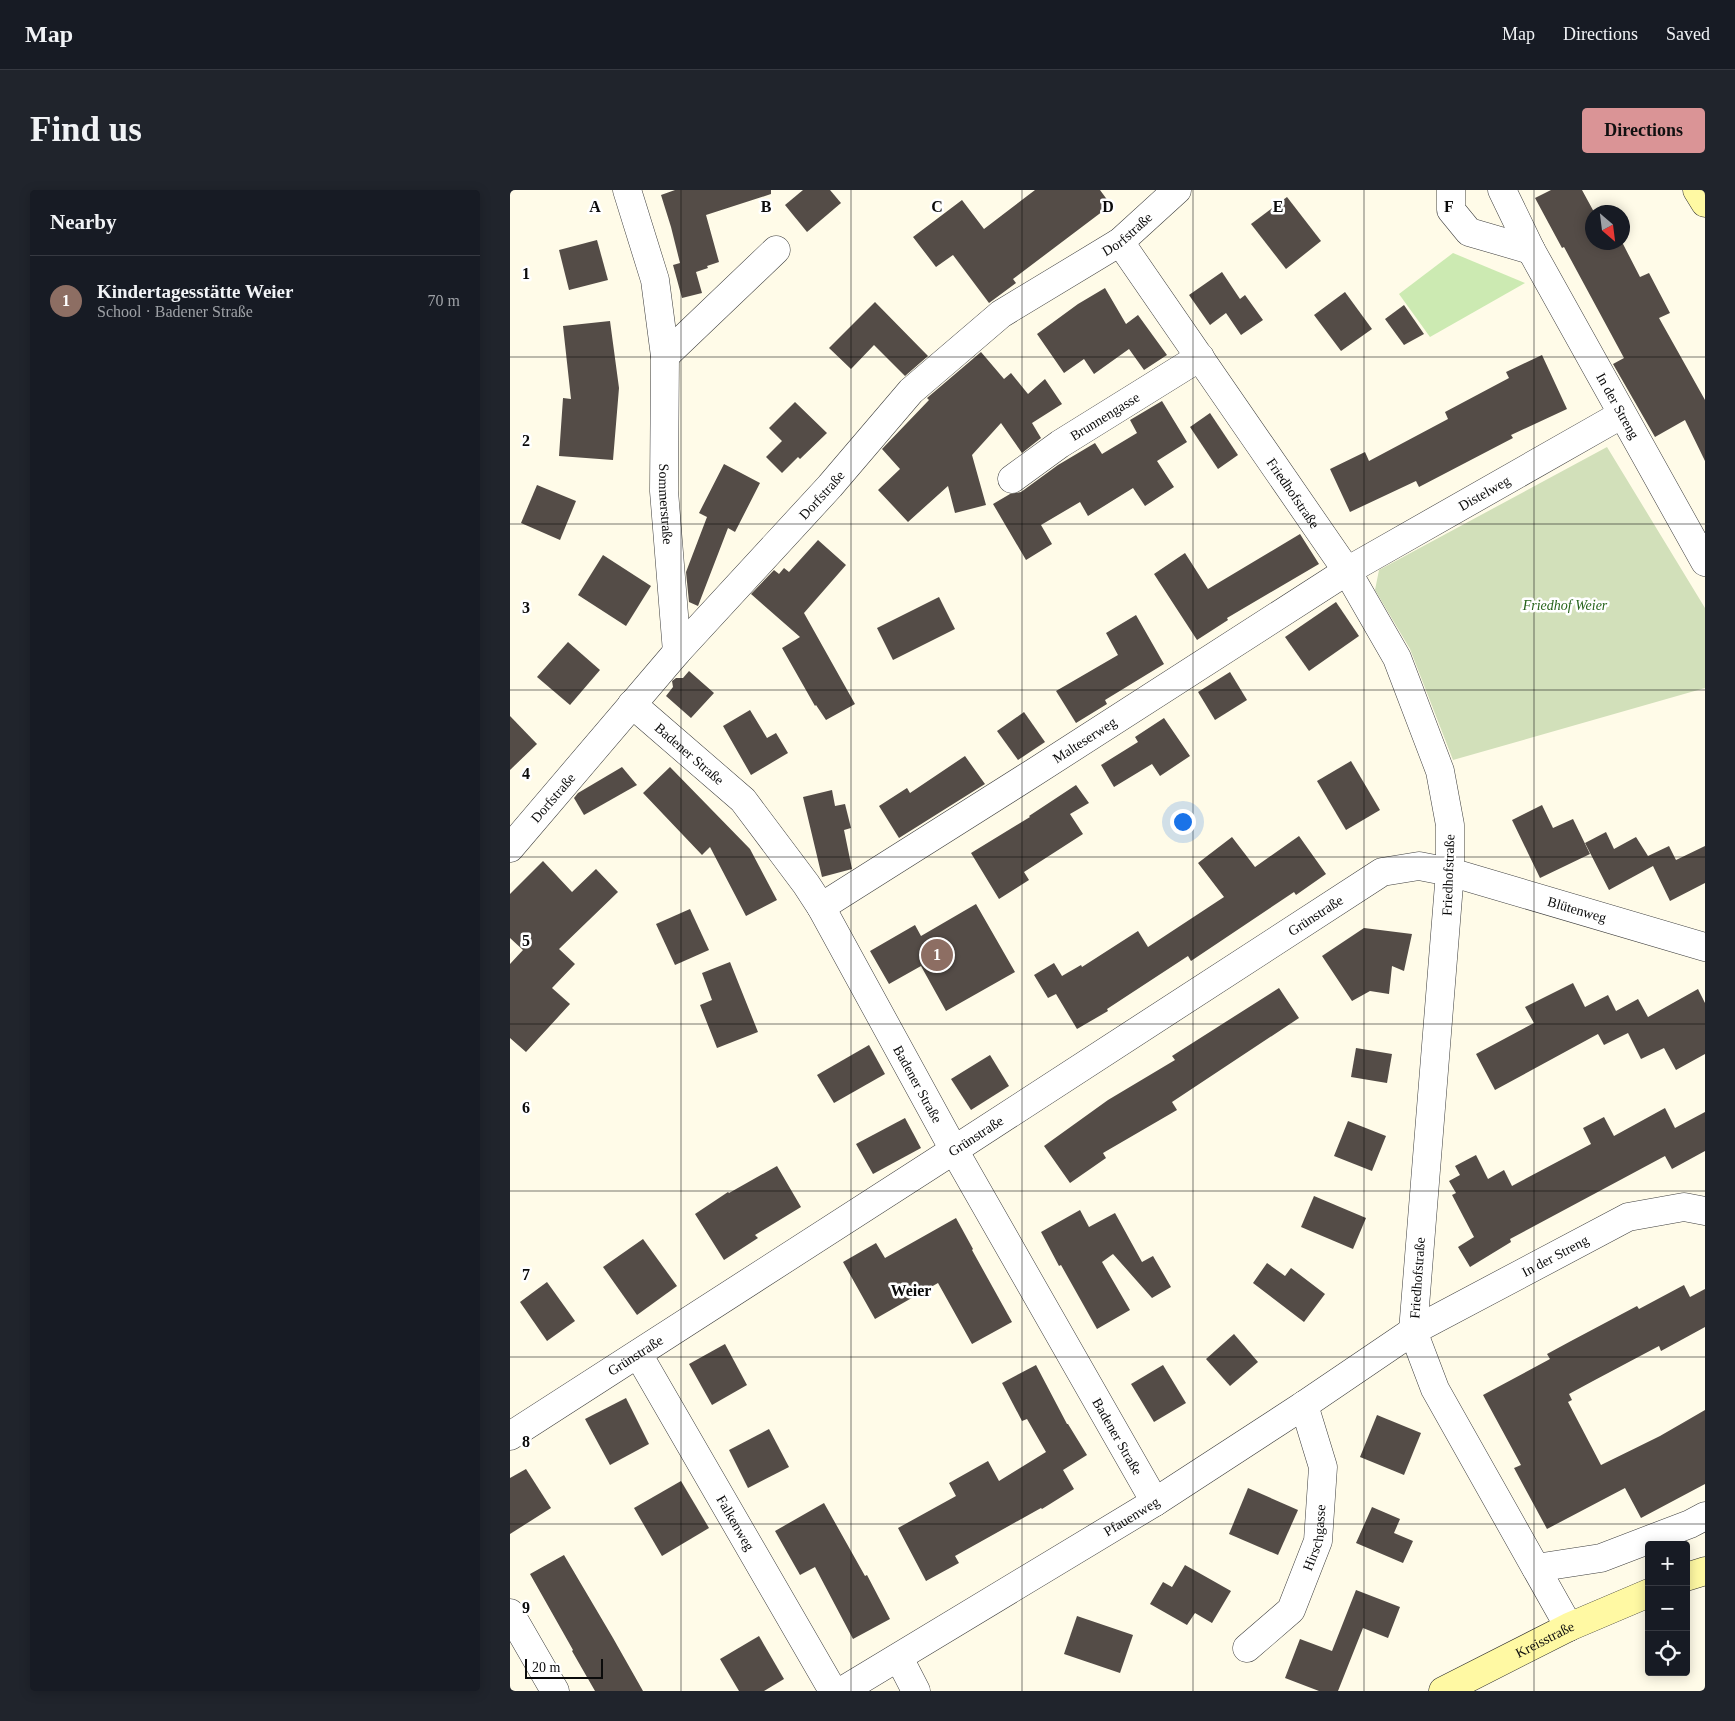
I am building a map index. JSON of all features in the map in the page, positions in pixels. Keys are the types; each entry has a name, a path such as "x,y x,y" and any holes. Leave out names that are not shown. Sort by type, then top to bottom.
{"street":[{"name":"Sommerstraße","path":"627,190 655,280 665,356 664,491 677,652"},
{"name":"Dorfstraße","path":"510,848 677,652 830,486 911,391 1001,314 1120,242 1177,190"},
{"path":"1451,190 1452,210 1469,232 1531,250"},
{"name":"In der Streng","path":"1502,190 1531,250 1705,562"},
{"path":"1697,190 1705,203"},
{"name":"Friedhofstraße","path":"1120,242 1347,571 1397,658 1440,772 1450,825 1450,872 1413,1331 1435,1389 1569,1627"},
{"path":"665,356 776,250"},
{"name":"Brunnengasse","path":"1012,479 1060,444 1200,356"},
{"name":"Distelweg","path":"1347,571 1622,414"},
{"name":"Malteserweg","path":"821,907 1042,768 1347,571"},
{"name":"Badener Straße","path":"632,704 743,800 806,884 821,907 954,1150 1155,1502"},
{"name":"Grünstraße","path":"510,1436 1382,872 1418,866 1450,872"},
{"name":"Blütenweg","path":"1450,872 1705,947"},
{"name":"In der Streng","path":"1413,1331 1628,1217 1684,1207 1705,1211"},
{"name":"Pfauenweg","path":"842,1691 1155,1502 1413,1331"},
{"name":"Falkenweg","path":"638,1354 833,1691"},
{"name":"Hirschgasse","path":"1247,1648 1291,1610 1318,1541 1323,1467 1304,1405"},
{"path":"1536,1568 1601,1558 1690,1524 1705,1516"},
{"path":"1690,1576 1705,1571"},
{"name":"Kreisstraße","path":"1443,1691 1569,1627 1645,1595"},
{"path":"510,1613 555,1691"},
{"path":"899,1658 916,1691"}],"green space":[{"path":"1453,253 1525,283 1430,337 1399,294"},
{"name":"Friedhof Weier","path":"1607,447 1705,608 1705,688 1453,760 1410,649 1375,590 1379,570"}],"building":[{"path":"675,190 771,190 771,194 706,215 719,262 696,272 702,293 682,298 673,265 680,263 661,195"},
{"path":"803,190 830,190 841,203 807,232 785,205"},
{"path":"1035,190 1100,190 1111,205 1013,279 1016,283 989,303 953,255 936,267 913,237 962,200 984,229"},
{"path":"1551,190 1582,190 1590,205 1585,205 1585,250 1626,250 1640,277 1649,273 1670,313 1659,318 1705,400 1705,461 1685,420 1655,437 1613,364 1624,358 1564,247 1562,248 1535,198"},
{"path":"1287,197 1321,241 1286,269 1251,224"},
{"path":"597,240 608,280 569,290 559,250"},
{"path":"1222,272 1240,299 1245,295 1263,320 1241,335 1226,313 1210,325 1189,295"},
{"path":"1105,288 1126,324 1138,315 1167,355 1144,370 1129,349 1094,374 1084,359 1064,373 1037,334 1078,304"},
{"path":"1345,292 1372,329 1341,351 1314,315"},
{"path":"875,302 928,356 905,376 874,345 851,369 829,348"},
{"path":"1404,305 1424,334 1404,345 1385,319"},
{"path":"610,321 619,388 613,460 559,456 563,398 571,399 563,326"},
{"path":"981,352 1004,379 1011,373 1028,394 1045,379 1062,404 1032,423 1041,438 1022,453 1001,423 972,455 986,505 955,513 948,486 908,522 878,490 900,469 882,449 929,400 927,398"},
{"path":"1542,355 1567,409 1511,435 1513,438 1419,487 1416,481 1350,512 1330,469 1365,452 1369,461 1448,419 1445,412 1509,378 1506,372"},
{"path":"1162,401 1187,442 1157,461 1174,487 1145,506 1133,488 1088,516 1080,502 1041,525 1052,544 1026,560 993,504 1010,494 1021,492 1058,465 1095,443 1102,454 1137,433 1130,420"},
{"path":"795,402 827,433 782,473 766,457 782,441 769,428"},
{"path":"1210,413 1238,455 1218,469 1190,427"},
{"path":"724,464 760,483 735,532 728,528 698,606 689,602 686,572 707,517 699,513"},
{"path":"537,485 576,501 560,540 521,523"},
{"path":"1300,534 1319,564 1227,618 1228,620 1197,640 1154,574 1185,553 1208,589"},
{"path":"818,540 846,565 804,613 855,704 826,720 815,706 782,648 800,637 751,594 774,570 779,574 784,568 789,572"},
{"path":"603,555 651,586 626,626 578,595"},
{"path":"939,597 955,629 893,660 877,628"},
{"path":"1336,602 1359,636 1309,671 1285,637"},
{"path":"1136,615 1164,664 1105,700 1107,704 1076,723 1056,691 1118,655 1106,633"},
{"path":"568,642 600,670 570,705 537,677"},
{"path":"689,671 714,693 691,718 666,696 673,687 672,681 676,678 683,678"},
{"path":"1230,672 1247,700 1215,720 1198,692"},
{"path":"750,710 767,738 776,733 788,753 751,775 723,726"},
{"path":"1024,712 1045,742 1018,760 997,731"},
{"path":"510,716 537,744 510,770"},
{"path":"1164,718 1190,756 1160,776 1152,764 1114,787 1101,765 1138,742 1135,737"},
{"path":"965,756 985,784 899,838 879,806 907,788 910,793"},
{"path":"1351,761 1380,810 1346,830 1317,781"},
{"path":"622,767 637,785 584,815 574,798 578,793"},
{"path":"670,767 750,849 777,900 746,916 710,847 702,855 643,793"},
{"path":"1076,785 1089,803 1070,814 1083,834 1024,872 1029,880 999,899 971,853 1030,817"},
{"path":"832,790 835,806 845,804 851,828 844,830 852,869 822,877 803,797"},
{"path":"1542,805 1553,828 1573,819 1590,854 1540,878 1512,820"},
{"path":"1606,832 1614,849 1636,837 1648,856 1669,846 1676,860 1705,846 1705,883 1670,901 1653,866 1609,890 1585,843"},
{"path":"1299,836 1326,874 1296,895 1294,892 1191,961 1188,956 1107,1009 1108,1011 1077,1029 1056,994 1048,998 1034,975 1054,963 1062,976 1081,965 1082,967 1138,931 1148,947 1224,897 1198,863 1232,837 1255,867"},
{"path":"543,861 572,892 596,869 618,892 559,949 575,964 552,988 570,1004 526,1052 510,1038 510,964 523,950 510,938 510,894"},
{"path":"976,904 1015,972 946,1011 921,966 889,984 870,951 915,925 921,936"},
{"path":"690,909 709,950 675,965 656,924"},
{"path":"1364,928 1412,934 1404,971 1392,966 1389,994 1370,991 1352,1001 1322,956"},
{"path":"730,962 758,1032 717,1048 700,1005 712,1000 702,973"},
{"path":"1573,983 1585,1007 1608,995 1616,1011 1638,999 1648,1017 1698,989 1705,1003 1705,1054 1676,1070 1664,1048 1641,1059 1628,1033 1604,1045 1598,1034 1495,1090 1476,1054 1534,1023 1525,1007"},
{"path":"1279,988 1299,1018 1172,1102 1177,1110 1103,1153 1106,1158 1070,1183 1044,1146 1108,1100 1175,1060 1172,1056"},
{"path":"869,1045 885,1074 834,1103 817,1075"},
{"path":"1356,1048 1392,1054 1387,1083 1351,1077"},
{"path":"990,1055 1009,1086 971,1110 951,1079"},
{"path":"1665,1108 1675,1128 1705,1112 1705,1151 1672,1169 1665,1156 1510,1239 1511,1242 1470,1267 1458,1247 1474,1237 1452,1195 1456,1193 1449,1181 1460,1175 1455,1166 1476,1155 1488,1179 1504,1170 1512,1186 1591,1144 1583,1128 1604,1117 1614,1136"},
{"path":"905,1118 921,1148 873,1174 856,1144"},
{"path":"1348,1121 1386,1136 1372,1171 1334,1156"},
{"path":"777,1166 801,1207 755,1235 758,1238 724,1260 695,1214 728,1192"},
{"path":"1314,1196 1366,1218 1353,1249 1301,1227"},
{"path":"1080,1210 1089,1227 1115,1213 1142,1262 1153,1256 1171,1287 1152,1298 1113,1254 1102,1262 1130,1310 1097,1329 1041,1232"},
{"path":"956,1218 1012,1322 972,1344 938,1283 875,1319 843,1262 876,1243 885,1258"},
{"path":"643,1239 677,1286 637,1315 603,1267"},
{"path":"1267,1263 1285,1276 1291,1268 1325,1294 1304,1322 1253,1283"},
{"path":"547,1282 575,1321 547,1341 520,1302"},
{"path":"1684,1285 1690,1297 1705,1289 1705,1327 1661,1351 1659,1346 1569,1394 1572,1400 1568,1402 1601,1465 1660,1436 1705,1410 1705,1484 1641,1518 1625,1488 1547,1529 1514,1468 1521,1465 1483,1395 1550,1359 1547,1354 1637,1306 1639,1309"},
{"path":"1234,1334 1258,1362 1230,1386 1206,1359"},
{"path":"725,1344 747,1385 712,1405 689,1364"},
{"path":"1036,1365 1067,1424 1087,1455 1063,1470 1074,1489 1042,1509 955,1556 959,1563 926,1581 898,1528 956,1496 949,1483 988,1461 999,1481 1046,1452 1027,1419 1022,1421 1002,1383"},
{"path":"1163,1365 1186,1403 1154,1422 1131,1384"},
{"path":"626,1398 649,1444 610,1465 585,1419"},
{"path":"1377,1415 1421,1433 1404,1475 1360,1457"},
{"path":"769,1429 789,1467 748,1488 729,1450"},
{"path":"526,1469 551,1508 510,1534 510,1478"},
{"path":"681,1481 709,1528 662,1556 634,1508"},
{"path":"1248,1488 1298,1510 1278,1555 1229,1534"},
{"path":"824,1503 865,1576 867,1575 890,1619 853,1639 815,1567 800,1575 775,1531"},
{"path":"1372,1507 1400,1519 1394,1533 1413,1541 1403,1563 1356,1543"},
{"path":"564,1555 643,1691 595,1691 530,1574"},
{"path":"1185,1565 1231,1591 1212,1623 1195,1613 1187,1625 1150,1604 1163,1582 1172,1587"},
{"path":"1356,1590 1400,1607 1388,1638 1363,1628 1338,1691 1319,1691 1285,1678 1300,1639 1332,1651"},
{"path":"1077,1616 1133,1635 1120,1673 1064,1654"},
{"path":"759,1636 784,1679 764,1691 739,1691 720,1659"}],"place":[{"name":"Kindertagesstätte Weier","path":"937,955"}],"district":[{"name":"Weier","path":"911,1290"}]}
